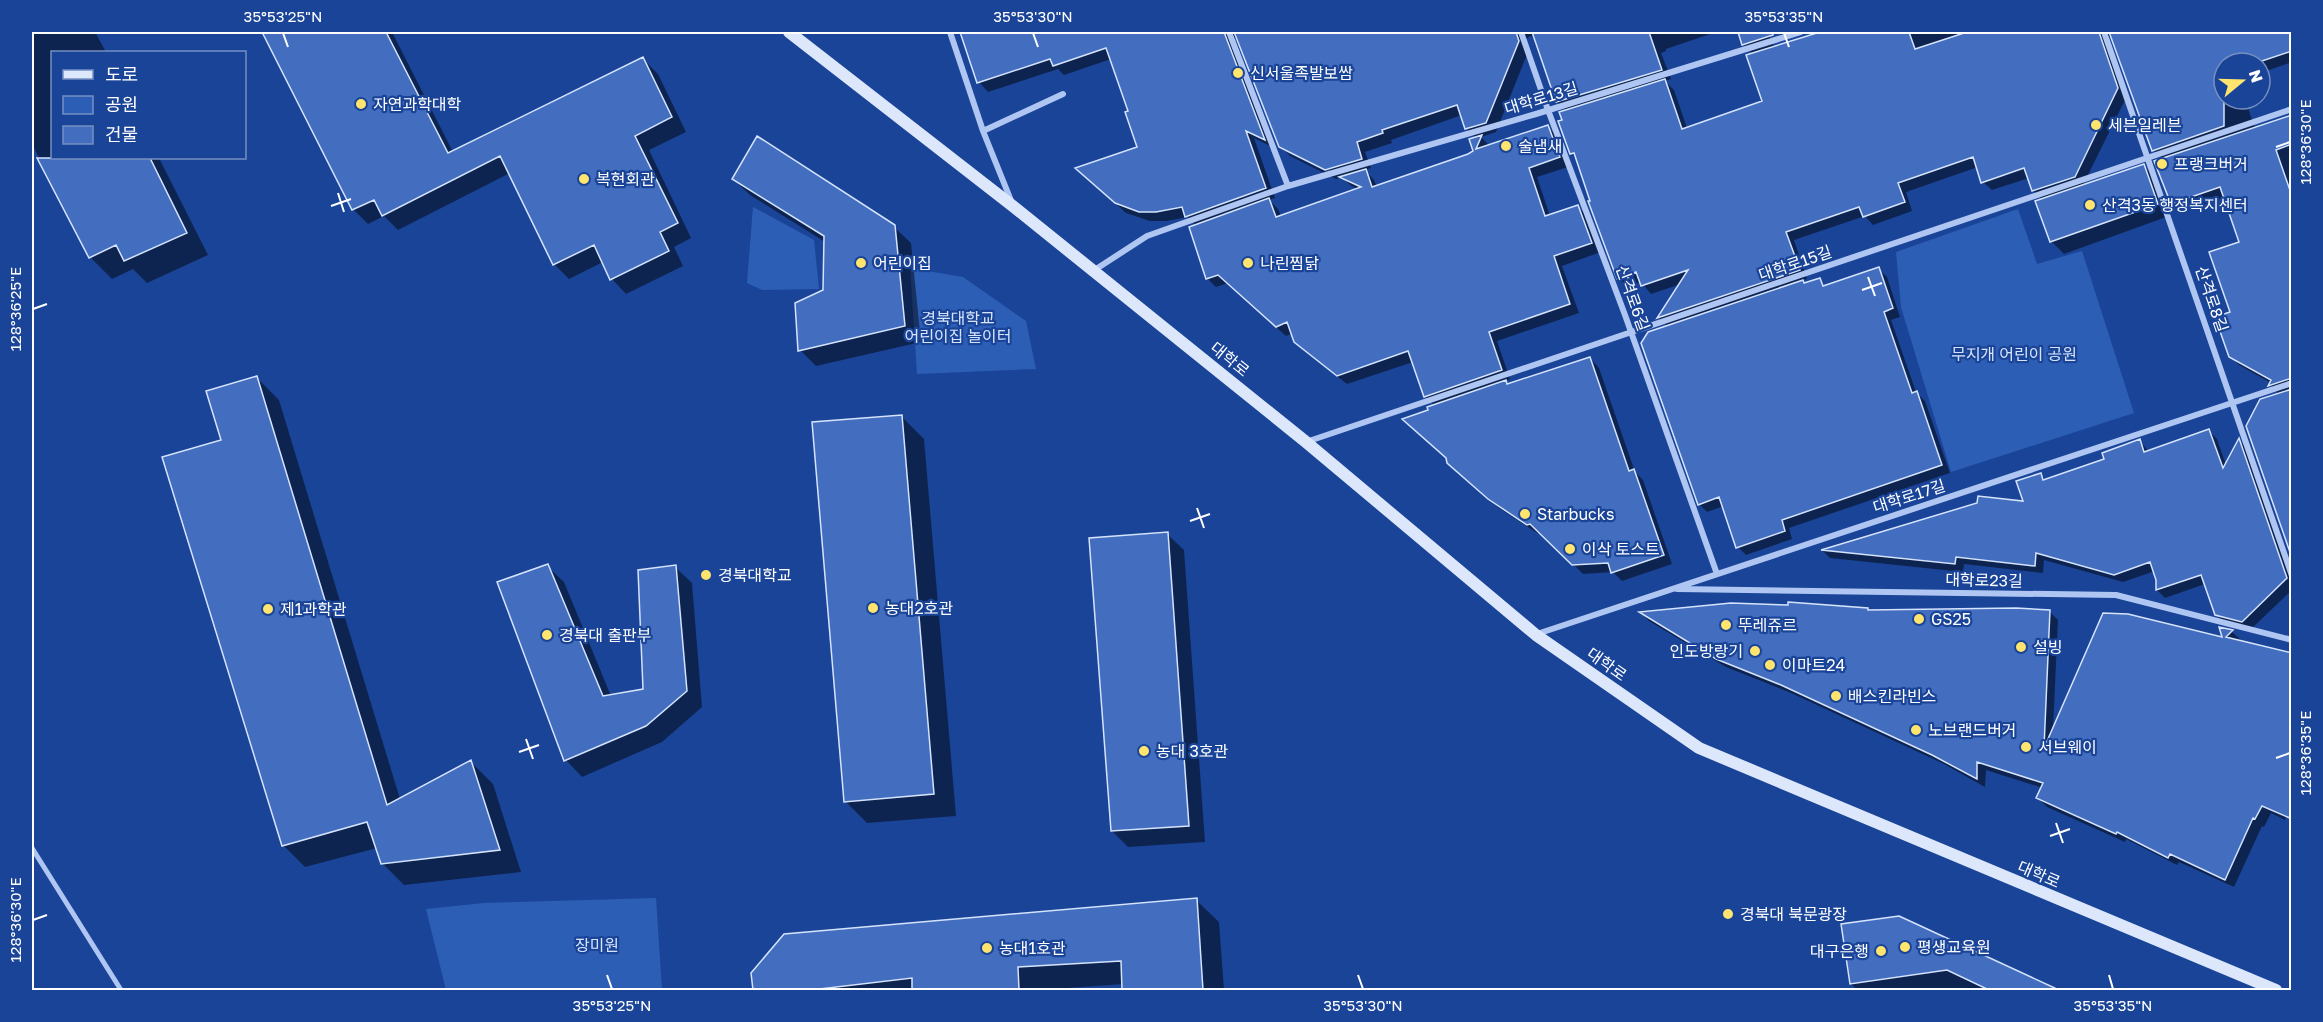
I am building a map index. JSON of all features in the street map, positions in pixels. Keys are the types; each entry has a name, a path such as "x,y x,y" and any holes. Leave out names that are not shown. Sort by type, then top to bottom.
{"main road":[{"name":"대학로","path":"789,32 1014,207 1306,442 1536,635 1699,748 2276,990"}],"street":[{"name":"대학로","path":"950,32 982,131 1014,207"},
{"path":"1229,32 1288,186"},
{"name":"산격로6길","path":"1521,32 1717,574"},
{"name":"대학로13길","path":"1094,271 1147,236 1288,186 1548,110 1801,32"},
{"name":"산격로8길","path":"2104,32 2292,576"},
{"path":"982,131 1063,94"},
{"name":"대학로15길","path":"1306,442 2292,109"},
{"name":"대학로17길","path":"1536,635 2292,383"},
{"name":"대학로23길","path":"1671,589 2116,596 2292,640"},
{"path":"32,848 121,990"}],"green space":[{"path":"753,207 814,240 819,289 762,290 747,283"},
{"name":"무지개 어린이 공원","path":"2018,209 2037,264 2082,251 2134,413 1951,472 1901,307 1896,252"},
{"name":"경북대학교 어린이집 놀이터","path":"910,268 963,277 1026,321 1036,369 917,374"},
{"name":"장미원","path":"656,898 662,990 446,990 426,909 484,903"}],"building":[{"path":"262,32 386,32 448,153 643,57 672,117 635,136 678,223 660,232 669,251 610,280 594,245 553,265 500,156 382,216 374,200 352,210"},
{"path":"960,32 1224,32 1265,140 1246,131 1266,188 1185,217 1182,207 1156,212 1139,212 1115,203 1075,168 1137,147 1125,112 1128,111 1106,48 1053,66 1050,59 977,83"},
{"path":"1234,32 1516,32 1519,41 1486,123 1465,129 1457,105 1382,130 1383,133 1357,142 1362,159 1325,170 1279,147"},
{"path":"1532,32 1649,32 1662,70 1556,102"},
{"path":"1738,32 1773,32 1773,35 1742,45"},
{"path":"1820,32 1909,32 1915,49 1967,32 2099,32 2118,88 2075,177 2032,191 2024,168 1981,183 1973,157 1898,183 1905,202 1863,217 1859,207 1786,232 1800,270 1657,318 1688,270 1641,286 1636,272 1617,279 1588,201 1590,201 1574,153 1570,154 1558,121 1562,120 1559,112 1665,79 1682,129 1762,101 1746,55"},
{"path":"2109,32 2292,32 2292,51 2272,58 2272,51 2212,51 2212,111 2224,111 2224,126 2152,151"},
{"path":"2292,115 2292,144 2276,150 2292,196 2292,378 2268,386 2271,380 2229,357 2215,317 2230,312 2209,252 2239,242 2220,187 2171,204 2154,161"},
{"path":"1548,125 1560,157 1529,168 1545,216 1578,205 1592,243 1554,256 1570,304 1489,332 1502,370 1424,397 1408,351 1337,376 1294,342 1287,322 1276,327 1218,275 1206,279 1189,227 1269,198 1276,217 1361,187 1339,177 1366,169 1372,187 1468,154 1473,151 1469,139 1482,135 1476,149"},
{"name":"어린이집","path":"757,136 895,225 905,326 798,351 795,303 823,290 824,236 732,179"},
{"path":"37,158 150,159 187,233 124,261 116,245 89,258"},
{"name":"산격3동 행정복지센터","path":"2144,164 2158,204 2050,242 2035,201"},
{"path":"1879,267 1893,308 1884,312 1912,393 1917,391 1942,465 1782,520 1785,531 1736,548 1719,497 1698,505 1641,343 1648,332 1803,280 1804,283 1820,278 1823,286"},
{"path":"1590,357 1629,471 1634,469 1664,555 1611,573 1608,563 1572,565 1530,524 1527,525 1488,499 1402,419 1428,410 1427,407 1506,380 1507,384"},
{"name":"제1과학관","path":"257,376 387,805 471,760 500,850 381,864 367,822 282,846 162,457 221,440 206,391"},
{"path":"2292,389 2292,558 2246,426 2260,399"},
{"name":"농대2호관","path":"902,415 934,794 844,802 812,422"},
{"path":"2209,429 2223,468 2239,438 2287,578 2242,622 2215,615 2201,575 2156,590 2156,580 2150,562 2114,575 2036,553 2035,566 1956,557 1955,564 1821,550 1977,503 1978,496 2023,501 2016,481 2041,473 2043,480 2104,459 2102,453 2140,439 2144,452"},
{"name":"농대 3호관","path":"1168,532 1189,826 1111,831 1089,538"},
{"name":"경북대 출판부","path":"548,564 603,696 643,689 638,570 676,565 687,691 646,726 564,761 497,582"},
{"path":"1788,602 1868,608 1868,610 2016,608 2050,610 2044,748 2103,613 2128,614 2222,637 2219,627 2233,630 2226,637 2292,653 2292,819 2262,806 2255,819 2253,818 2225,880 2170,854 2168,858 2117,832 2116,834 2036,798 2043,783 1977,762 1977,779 1932,755 1781,685 1716,659 1639,612 1731,603 1788,605"},
{"name":"농대1호관","path":"1197,898 1203,990 1122,990 1121,961 1018,967 1019,990 912,990 912,978 811,990 753,990 751,973 784,934"},
{"name":"평생교육원","path":"1899,916 2059,990 1989,990 1947,970 1850,984 1841,924"}],"place":[{"name":"신서울족발보쌈","path":"1238,73"},
{"name":"자연과학대학","path":"361,104"},
{"name":"세븐일레븐","path":"2096,125"},
{"name":"술냄새","path":"1506,146"},
{"name":"프랭크버거","path":"2162,164"},
{"name":"복현회관","path":"584,179"},
{"name":"산격3동 행정복지센터","path":"2090,205"},
{"name":"어린이집","path":"861,263"},
{"name":"나린찜닭","path":"1248,263"},
{"name":"Starbucks","path":"1525,514"},
{"name":"이삭 토스트","path":"1570,549"},
{"name":"경북대학교","path":"706,575"},
{"name":"농대2호관","path":"873,608"},
{"name":"제1과학관","path":"268,609"},
{"name":"GS25","path":"1919,619"},
{"name":"뚜레쥬르","path":"1726,625"},
{"name":"경북대 출판부","path":"547,635"},
{"name":"설빙","path":"2021,647"},
{"name":"인도방랑기","path":"1755,651"},
{"name":"이마트24","path":"1770,665"},
{"name":"배스킨라빈스","path":"1836,696"},
{"name":"노브랜드버거","path":"1916,730"},
{"name":"서브웨이","path":"2026,747"},
{"name":"농대 3호관","path":"1144,751"},
{"name":"경북대 북문광장","path":"1728,914"},
{"name":"평생교육원","path":"1905,947"},
{"name":"농대1호관","path":"987,948"},
{"name":"대구은행","path":"1881,951"}]}
